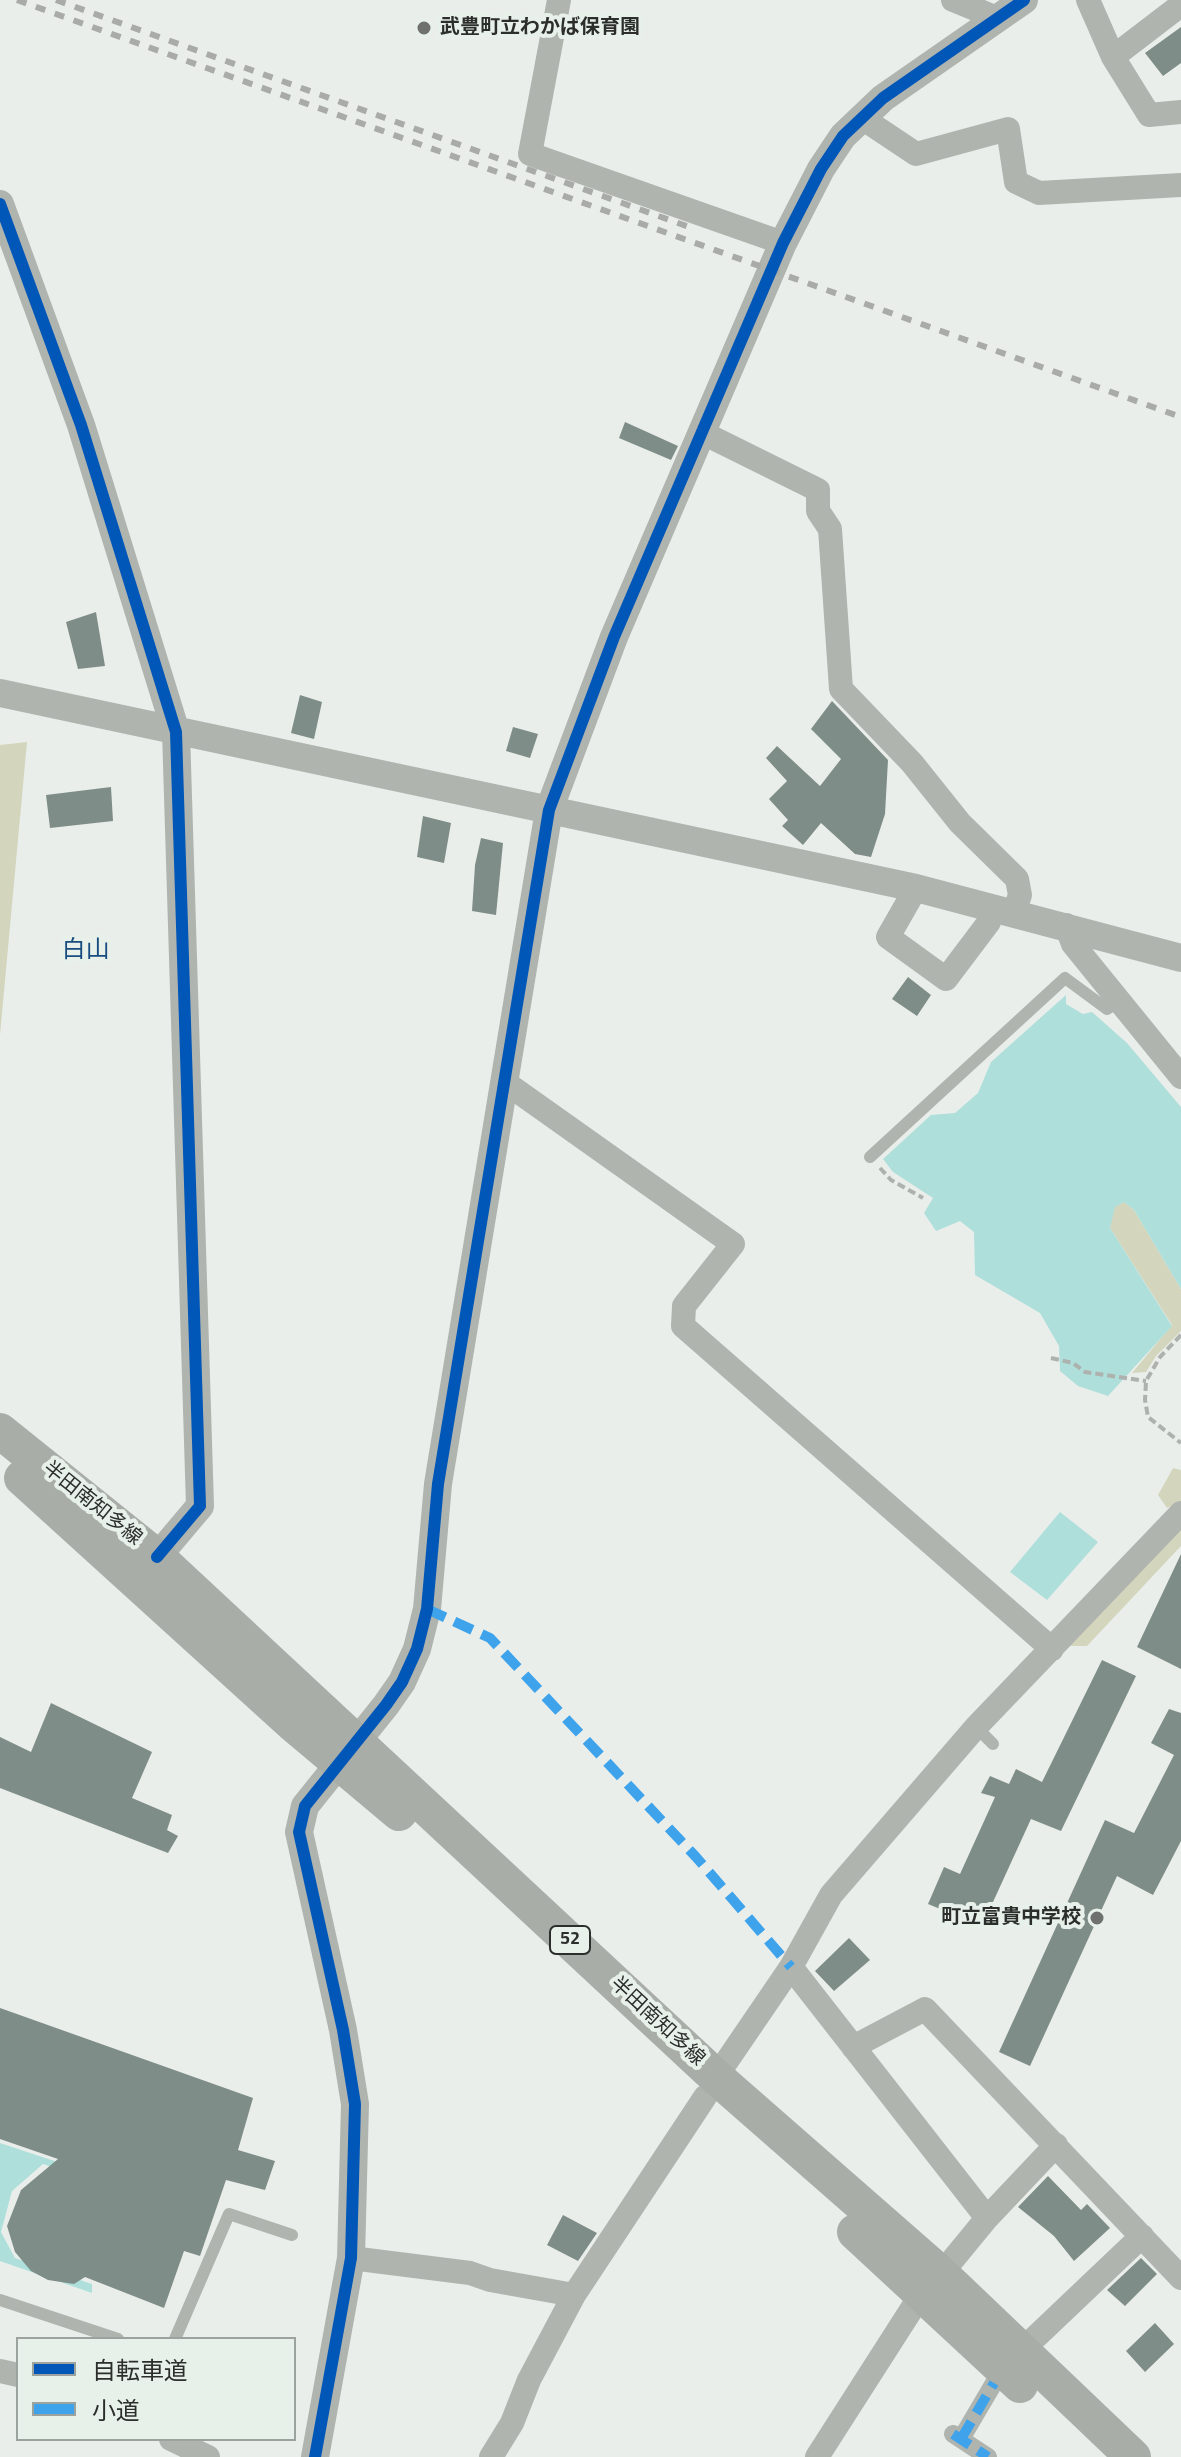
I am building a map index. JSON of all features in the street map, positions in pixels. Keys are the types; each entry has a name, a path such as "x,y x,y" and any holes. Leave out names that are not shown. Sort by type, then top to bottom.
{"main road":[{"name":"半田南知多線","path":"0,1431 157,1557 311,1704 349,1751 711,2087 931,2284 1097,2457"},
{"name":"半田南知多線","path":"0,1460 293,1724 349,1751"},
{"name":"半田南知多線","path":"931,2284 1021,2351 1133,2457"}],"street":[{"path":"559,0 530,154 783,243"},
{"path":"953,0 997,18"},
{"path":"315,2457 351,2258 355,2104 343,2030 299,1832 305,1806 402,1682 417,1649 427,1609 438,1484 549,810 614,637 783,243 821,169 843,136 862,118 932,61 1024,0"},
{"path":"1088,0 1113,57 1149,115 1181,112"},
{"path":"1113,57 1181,5"},
{"path":"862,118 916,154 1008,129 1016,182 1039,193 1181,185"},
{"path":"0,204 81,425 176,732 200,1506 157,1557"},
{"path":"703,433 818,490 818,511 830,529 841,689 912,763 960,823 1017,879 1020,895 989,922 946,979 888,937 916,888"},
{"path":"0,693 916,888 1066,925 1181,958"},
{"path":"1066,925 1073,944 1181,1077"},
{"path":"506,1083 733,1244 684,1306 683,1326 1052,1649"},
{"path":"491,2457 512,2423 529,2380 574,2295 791,1967 831,1895 985,1736 1052,1649 1181,1513"},
{"path":"791,1967 987,2218"},
{"path":"853,2047 925,2009 1181,2278"},
{"path":"817,2457 931,2284 987,2218 1056,2145"},
{"path":"1021,2351 1142,2236"},
{"path":"351,2258 470,2273 490,2280 574,2295"},
{"path":"988,2457 957,2437 994,2383"},
{"path":"175,2441 208,2457"}],"lane":[{"path":"870,1157 1065,978 1107,1009 1119,1001"},
{"path":"176,2337 229,2214 292,2235"},
{"path":"0,2300 112,2337"}],"path":[{"path":"870,1157 891,1180 923,1198"},
{"path":"1181,1335 1160,1357 1146,1381 1148,1417 1181,1443"},
{"path":"1051,1358 1073,1363 1085,1372 1146,1381"}],"green space":[{"path":"27,742 0,1035 0,745"},
{"path":"1124,1202 1134,1210 1181,1289 1181,1331 1156,1356 1146,1372 1132,1373 1172,1325 1110,1228 1114,1207"},
{"path":"1173,1468 1181,1470 1181,1502 1167,1508 1158,1495"},
{"path":"1181,1522 1181,1546 1087,1646 1065,1646"}],"water":[{"path":"1066,995 1066,1004 1083,1014 1092,1012 1127,1043 1181,1107 1181,1289 1134,1210 1124,1202 1115,1207 1110,1228 1172,1326 1108,1396 1078,1386 1060,1371 1059,1346 1040,1313 975,1275 974,1232 960,1221 936,1231 924,1213 933,1198 893,1172 883,1159 931,1115 955,1113 978,1093 991,1062"},
{"path":"1060,1512 1098,1542 1047,1600 1010,1572"},
{"path":"0,2143 157,2195 155,2201 43,2164 12,2191 1,2232 15,2258 92,2284 92,2293 0,2261"}],"building":[{"path":"1181,27 1181,63 1163,76 1145,53"},
{"path":"625,422 678,446 671,460 619,438"},
{"path":"96,612 105,666 78,669 66,622"},
{"path":"300,695 322,702 314,739 291,733"},
{"path":"832,701 888,760 885,814 871,857 855,854 821,823 803,845 782,826 788,820 769,799 787,781 766,758 777,746 820,786 841,759 811,729"},
{"path":"513,727 538,734 530,758 506,751"},
{"path":"111,787 113,821 50,828 46,795"},
{"path":"423,816 451,823 444,863 417,857"},
{"path":"481,838 503,843 496,915 472,911 475,865"},
{"path":"908,977 931,995 917,1016 892,999"},
{"path":"1181,1554 1181,1669 1137,1647"},
{"path":"1102,1660 1136,1676 1061,1831 1031,1819 982,1926 928,1904 944,1867 960,1874 995,1797 981,1793 990,1776 1009,1784 1016,1769 1042,1782"},
{"path":"51,1703 152,1752 132,1798 172,1815 167,1830 178,1836 168,1853 0,1788 0,1737 31,1752"},
{"path":"1169,1709 1181,1713 1181,1841 1153,1895 1117,1876 1030,2066 999,2052 1105,1820 1134,1833 1174,1755 1151,1743"},
{"path":"849,1938 870,1960 834,1991 815,1971"},
{"path":"0,2008 253,2098 238,2150 275,2161 265,2190 226,2180 200,2256 184,2251 164,2308 85,2277 74,2284 48,2280 31,2271 15,2252 7,2226 21,2190 58,2159 0,2139"},
{"path":"1048,2176 1081,2210 1087,2204 1110,2228 1074,2261 1054,2236 1018,2207"},
{"path":"563,2215 597,2233 578,2261 547,2245"},
{"path":"1141,2258 1157,2274 1125,2306 1107,2290"},
{"path":"1155,2323 1174,2344 1145,2372 1126,2351"}],"railway":[{"path":"17,0 1181,417"},
{"path":"56,0 692,228"}],"marked path":[{"path":"427,1609 490,1638 696,1857 791,1967"},
{"path":"961,2439 994,2383"},
{"path":"953,2434 988,2457"}],"cycle path":[{"path":"315,2457 351,2258 355,2104 343,2030 299,1832 305,1806 402,1682 417,1649 427,1609 438,1484 549,810 614,637 783,243 821,169 843,136 883,98 1024,0"},
{"path":"0,204 81,425 176,732 200,1506 157,1557"}],"place":[{"name":"武豊町立わかば保育園","path":"424,28"},
{"name":"町立富貴中学校","path":"1097,1918"}],"district":[{"name":"白山","path":"86,951"}]}
